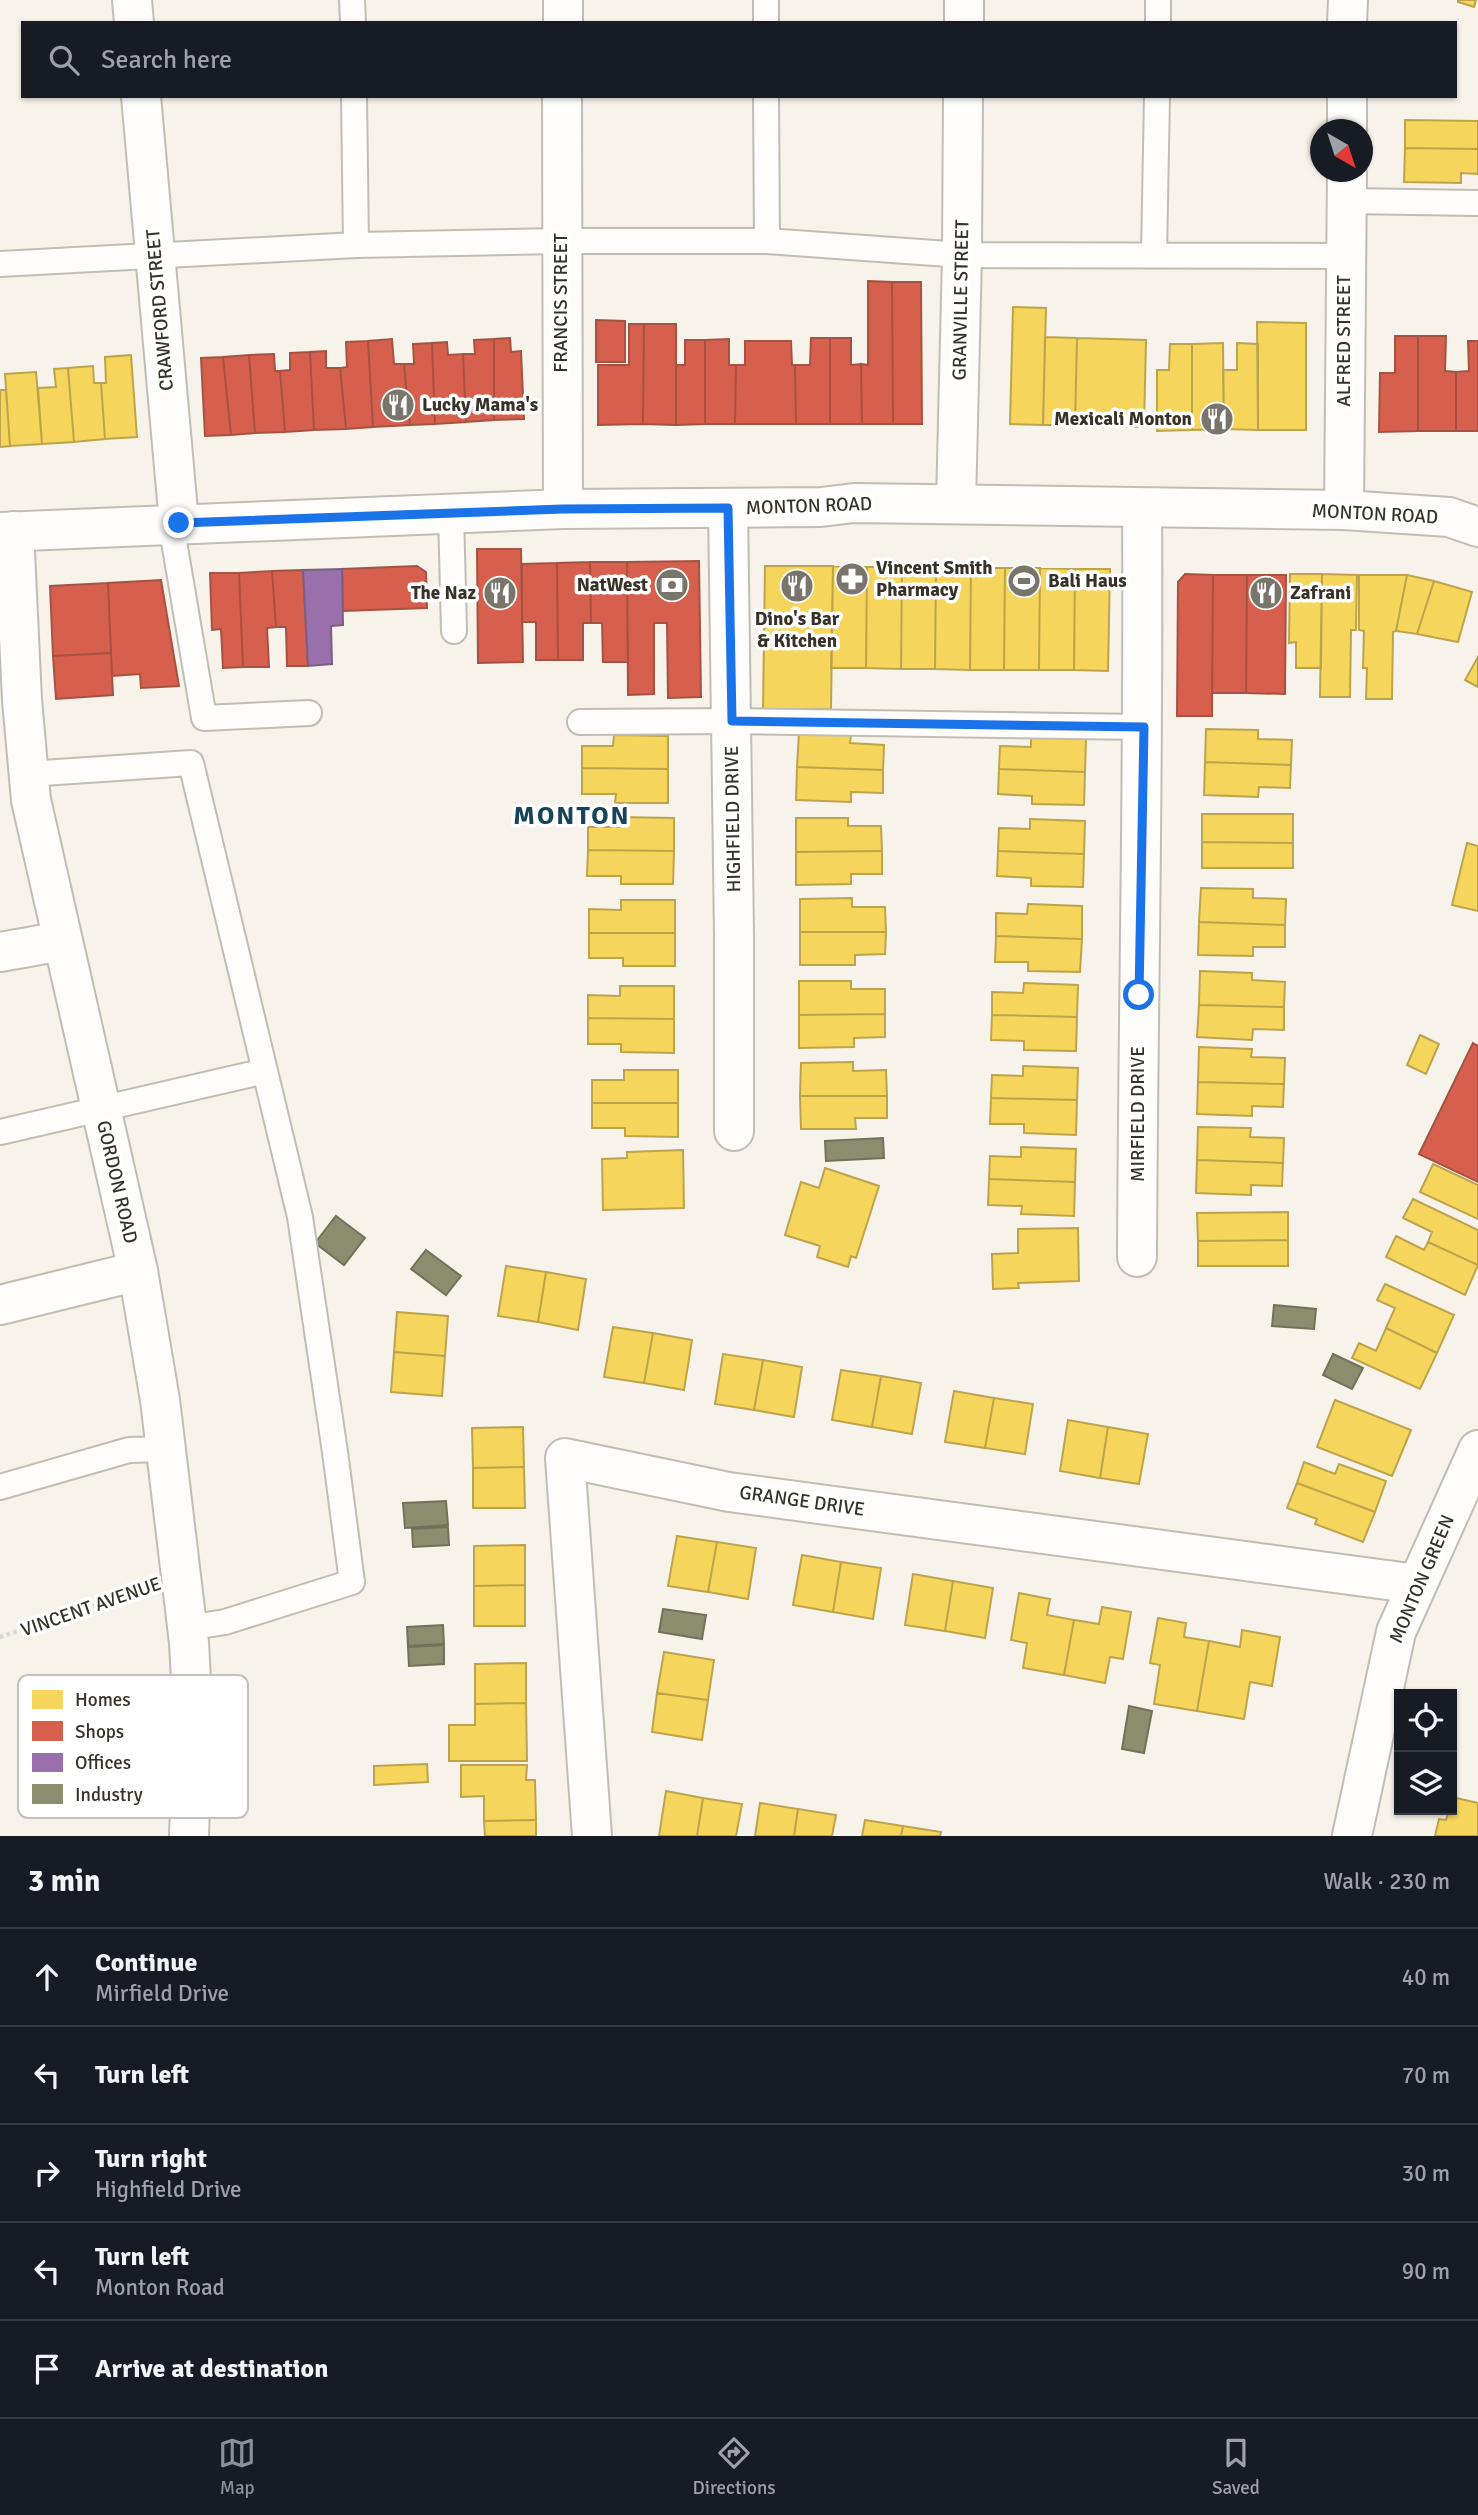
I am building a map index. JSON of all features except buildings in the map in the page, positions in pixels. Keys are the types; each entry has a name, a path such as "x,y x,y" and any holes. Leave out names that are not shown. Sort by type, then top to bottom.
{"street":[{"path":"132,0 134,21"},
{"path":"563,0 563,21"},
{"path":"964,0 964,21"},
{"path":"1348,0 1348,21"},
{"name":"CRAWFORD STREET","path":"141,98 175,524"},
{"name":"FRANCIS STREET","path":"562,98 562,509"},
{"name":"GRANVILLE STREET","path":"956,505 963,98"},
{"path":"1347,98 1347,119"},
{"name":"ALFRED STREET","path":"1344,510 1344,256 1347,186"},
{"name":"MONTON ROAD","path":"7,531 562,509 821,507 853,503 1344,510 1469,518"},
{"name":"HIGHFIELD DRIVE","path":"728,508 734,1131"},
{"name":"MIRFIELD DRIVE","path":"1137,1257 1138,1009 1144,727 1142,508"},
{"name":"GORDON ROAD","path":"7,531 30,800 138,1271 166,1449 182,1576 190,1675"},
{"path":"0,952 62,941"},
{"path":"0,1305 138,1271"},
{"name":"MONTON GREEN","path":"1352,1836 1396,1632 1478,1450"},
{"name":"GRANGE DRIVE","path":"592,1836 565,1458 729,1492 1417,1584"},
{"name":"GORDON ROAD","path":"189,1836 190,1818"}],"lane":[{"path":"352,0 352,21"},
{"path":"766,0 766,21"},
{"path":"1158,0 1158,21"},
{"path":"354,98 356,245"},
{"path":"766,98 767,241"},
{"path":"1154,254 1157,98"},
{"path":"1347,186 1478,203"},
{"path":"0,264 356,245 561,241 767,241 962,255 1344,256"},
{"path":"451,513 454,631"},
{"path":"175,524 204,718 309,713"},
{"path":"580,722 732,721 1144,727"},
{"path":"28,774 191,763 300,1217 352,1582 225,1622 187,1628"},
{"path":"0,1132 265,1071"},
{"path":"0,1487 130,1450 166,1449"}],"path":[{"name":"VINCENT AVENUE","path":"0,1637 182,1576"}],"place":[{"name":"Lucky Mama's","path":"398,405"},
{"name":"Mexicali Monton","path":"1217,419"},
{"name":"Vincent Smith Pharmacy","path":"852,579"},
{"name":"Bali Haus","path":"1024,581"},
{"name":"NatWest","path":"672,585"},
{"name":"Dino's Bar & Kitchen","path":"797,586"},
{"name":"The Naz","path":"500,593"},
{"name":"Zafrani","path":"1266,593"}],"district":[{"name":"MONTON","path":"572,816"}],"route":[{"path":"179,523 562,509 728,508 732,721 1144,727 1139,995"}]}
